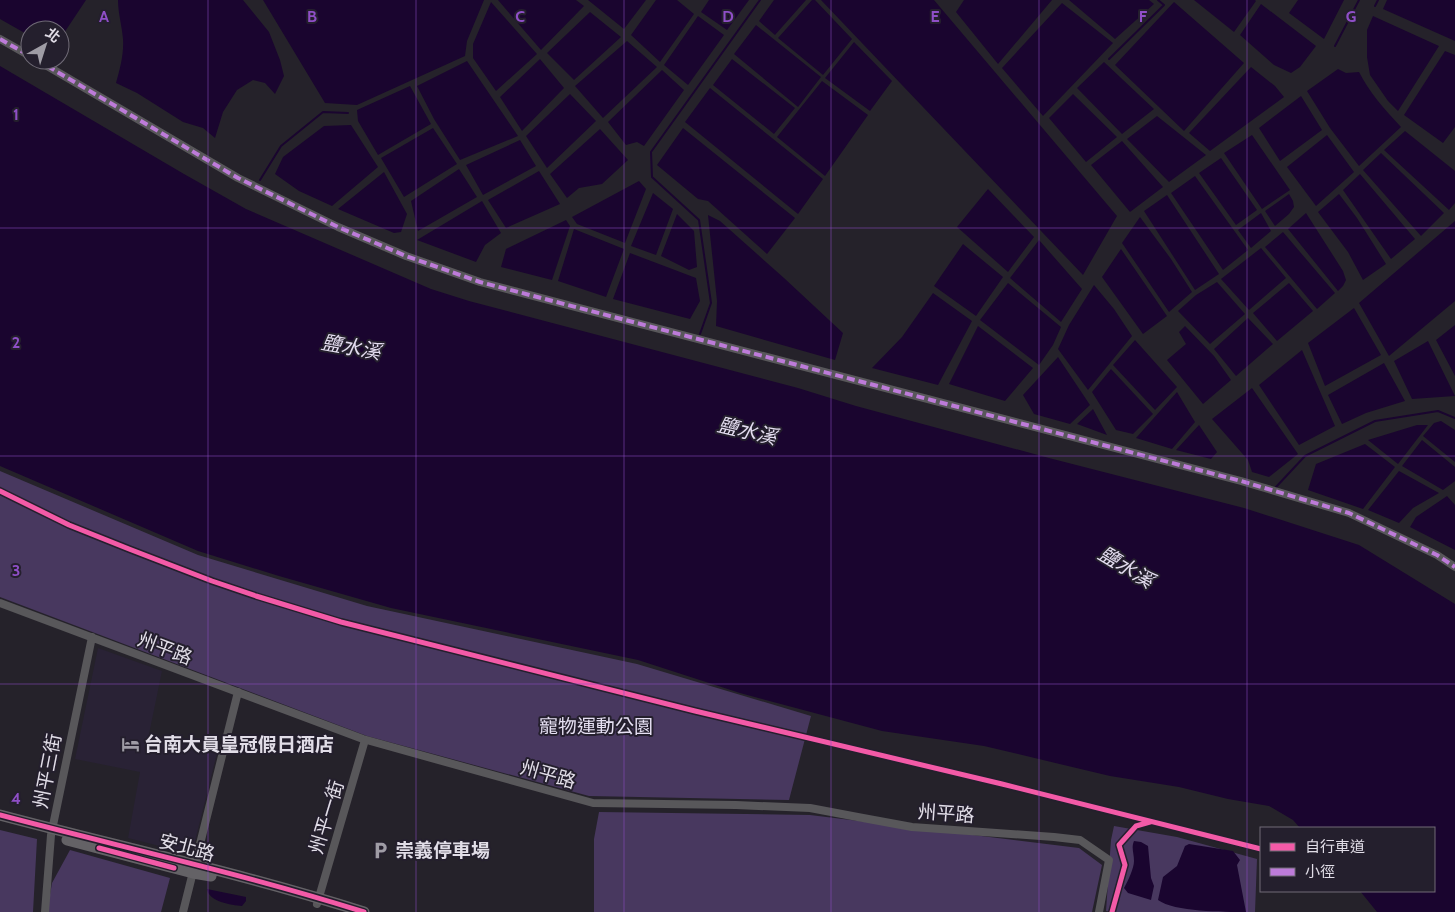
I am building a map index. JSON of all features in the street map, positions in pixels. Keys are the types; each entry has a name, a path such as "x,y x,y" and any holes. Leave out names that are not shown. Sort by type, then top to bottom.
{"street":[{"path":"0,38 20,50"},
{"path":"54,70 238,178 338,227 406,256 480,282 1241,481 1349,513 1437,555 1455,567"},
{"name":"州平路","path":"0,603 365,740 593,803 810,808 912,827 1080,840 1109,860 1099,912"},
{"name":"州平三街","path":"45,912 52,832 92,637"},
{"path":"183,912 238,692"},
{"name":"州平一街","path":"318,901 365,740"},
{"name":"安北路","path":"0,815 52,832"},
{"name":"安北路","path":"0,822 132,847 194,869 364,912"},
{"name":"安北路","path":"318,901 340,912"}],"shaded area":[{"name":"台南大員皇冠假日酒店","path":"98,648 162,671 149,734 217,753 193,849 187,853 128,838 140,772 75,759"}],"green space":[{"name":"寵物運動公園","path":"0,471 198,555 367,606 637,664 811,716 789,800 589,796 367,736 0,597"},
{"path":"599,812 810,815 1079,848 1102,865 1092,912 594,912 594,839"},
{"path":"1114,826 1177,837 1257,859 1255,912 1106,911 1111,840"},
{"path":"0,830 37,839 33,912 0,912"},
{"path":"70,850 170,878 161,912 47,912 52,883"}],"water":[{"path":"0,0 86,0 70,24 70,20 20,20 20,30 0,19"},
{"path":"118,0 243,0 269,32 280,60 284,76 275,94 265,83 253,80 237,90 223,112 215,138 203,128 183,122 137,93 116,83 123,45"},
{"path":"263,0 484,0 467,41 465,56 357,105 325,103"},
{"path":"498,0 576,0 584,6 541,50"},
{"path":"588,0 646,0 624,29"},
{"path":"656,0 677,0 694,14 660,62 631,35"},
{"path":"709,0 749,0 727,30 701,12"},
{"path":"774,0 806,0 775,35 759,21"},
{"path":"812,0 815,0 852,39 823,75 778,38"},
{"path":"821,0 934,0 1117,216 1083,275"},
{"path":"964,0 1052,0 998,64 956,12"},
{"path":"1069,0 1149,0 1154,4 1115,39"},
{"path":"1194,0 1255,0 1256,1 1234,32"},
{"path":"1298,0 1344,0 1324,39 1289,13"},
{"path":"1387,0 1455,0 1455,41 1383,9"},
{"path":"491,2 537,54 496,91 473,58 473,44"},
{"path":"1174,2 1244,63 1184,131 1115,65"},
{"path":"1062,3 1113,43 1043,116 1002,68"},
{"path":"1261,4 1316,46 1300,67 1291,73 1274,65 1240,35"},
{"path":"590,12 621,37 574,80 547,53"},
{"path":"698,16 724,35 688,85 664,65"},
{"path":"1373,16 1439,46 1398,111 1388,101 1370,75 1367,57 1367,30"},
{"path":"756,25 821,77 798,107 734,54"},
{"path":"627,41 657,67 603,118 575,86"},
{"path":"854,42 892,81 870,111 825,78"},
{"path":"1445,51 1455,55 1455,127 1443,143 1404,115"},
{"path":"540,59 564,88 522,131 500,97"},
{"path":"732,59 795,108 774,134 713,85"},
{"path":"467,61 518,136 460,160 434,119 417,86"},
{"path":"1104,62 1154,109 1122,134 1077,88"},
{"name":"鹽水溪","path":"0,66 246,209 431,289 469,301 798,388 856,406 1049,458 1244,508 1359,545 1455,604 1455,912 1377,912 1361,892 1435,892 1435,827 1299,827 1293,820 1269,806 1228,799 1179,787 1110,776 984,746 882,731 740,693 638,660 391,608 198,551 0,466"},
{"path":"1251,67 1275,86 1284,97 1210,151 1189,133"},
{"path":"1338,69 1346,73 1359,72 1378,101 1401,127 1359,166 1330,128 1307,91"},
{"path":"662,70 684,90 644,146 637,142 626,145 608,122"},
{"path":"822,81 868,115 825,176 777,137"},
{"path":"410,86 431,124 378,155 358,121 357,110"},
{"path":"710,88 823,179 798,214 685,122"},
{"path":"570,94 596,121 547,168 526,136"},
{"path":"1073,94 1117,137 1086,162 1049,118"},
{"path":"1301,96 1322,130 1280,161 1259,128"},
{"path":"1157,116 1206,155 1169,182 1127,139"},
{"path":"351,125 378,167 332,206 299,191 275,174 283,157 324,126"},
{"path":"433,128 457,164 404,197 381,158"},
{"path":"683,128 795,218 767,254 708,201 698,199 657,165"},
{"path":"600,129 628,160 602,184 579,188 567,198 550,174"},
{"path":"1405,131 1455,171 1455,203 1449,210 1384,150"},
{"path":"1252,135 1290,190 1262,209 1224,153"},
{"path":"1327,135 1354,172 1316,206 1287,167"},
{"path":"520,140 536,166 483,195 466,165"},
{"path":"1122,141 1163,187 1130,212 1091,165"},
{"path":"1381,153 1444,213 1421,236 1363,170"},
{"path":"1221,158 1257,210 1236,225 1199,173"},
{"path":"459,169 477,197 418,231 411,201"},
{"path":"539,171 560,204 506,228 488,200"},
{"path":"384,172 407,214 401,232 394,233 338,209"},
{"path":"1360,174 1415,239 1391,259 1343,190"},
{"path":"1195,176 1248,250 1223,270 1171,193"},
{"path":"639,181 646,189 625,243 577,224 572,217"},
{"path":"988,189 1034,237 1008,272 957,227"},
{"path":"653,193 673,209 656,255 631,246"},
{"path":"1289,194 1294,207 1275,226 1265,211"},
{"path":"1339,194 1357,218 1386,264 1363,280 1348,252 1318,212"},
{"path":"1167,195 1219,274 1195,290 1144,211"},
{"path":"482,201 501,233 485,245 476,262 417,240"},
{"path":"1261,213 1271,231 1251,248 1238,230"},
{"path":"1306,213 1343,271 1346,280 1338,291 1288,229"},
{"path":"677,214 694,231 697,267 689,270 661,256"},
{"path":"708,215 720,221 843,333 835,360 716,326 717,301"},
{"path":"1140,217 1171,259 1192,292 1169,312 1122,243"},
{"path":"566,220 570,226 552,280 501,267 506,249"},
{"path":"1455,221 1455,301 1389,356 1359,303"},
{"path":"574,229 624,249 606,297 558,281"},
{"path":"1283,232 1335,293 1317,309 1265,247"},
{"path":"1039,240 1082,289 1061,322 1010,278"},
{"path":"963,244 1003,277 976,316 934,286"},
{"path":"1261,248 1286,278 1249,310 1221,279"},
{"path":"1121,249 1167,316 1143,334 1102,277"},
{"path":"630,253 696,278 700,301 690,319 613,299"},
{"path":"1217,282 1245,314 1210,344 1178,311 1196,295"},
{"path":"1008,283 1061,327 1053,345 1039,365 980,320"},
{"path":"1289,283 1313,311 1277,341 1253,313"},
{"path":"1094,285 1114,309 1132,336 1088,390 1058,349 1069,325"},
{"path":"933,293 972,321 938,385 872,368 902,337"},
{"path":"1354,308 1381,355 1325,386 1308,343"},
{"path":"1248,318 1273,344 1236,376 1214,349"},
{"path":"1455,325 1455,376 1436,340"},
{"path":"978,326 1033,368 1005,401 949,384"},
{"path":"1185,326 1214,356 1231,380 1203,404 1167,360 1186,344 1179,332"},
{"path":"1135,340 1177,387 1155,410 1113,365"},
{"path":"1428,341 1455,396 1412,399 1394,361"},
{"path":"1302,350 1335,426 1299,445 1259,385"},
{"path":"1058,357 1090,405 1070,424 1034,414 1023,395"},
{"path":"1384,363 1405,401 1366,413 1342,424 1328,395"},
{"path":"1111,369 1153,414 1133,434 1116,430 1092,392"},
{"path":"1252,388 1298,454 1269,477 1252,472 1248,460 1212,419"},
{"path":"1177,392 1195,422 1172,449 1136,438"},
{"path":"1093,409 1107,435 1077,424"},
{"path":"1441,421 1455,430 1455,462 1423,436 1434,423"},
{"path":"1199,425 1217,452 1211,459 1176,450"},
{"path":"1417,425 1428,425 1398,464 1368,440"},
{"path":"1422,440 1455,467 1455,481 1443,490 1402,466"},
{"path":"1365,444 1395,467 1363,509 1308,490 1316,464"},
{"path":"1399,471 1439,493 1413,508 1399,523 1368,510"},
{"path":"1447,496 1455,505 1455,550 1410,527 1416,517"},
{"path":"1134,841 1148,846 1151,878 1154,886 1151,900 1128,893 1124,888 1134,864"},
{"path":"1189,844 1233,851 1240,860 1237,865 1246,912 1187,909 1165,904 1158,900 1163,877 1177,866 1185,846"},
{"path":"207,889 246,897 246,901 242,906 221,902 212,897"}],"waterway":[{"path":"700,334 711,303 699,220 652,177 651,152 760,0"},
{"path":"1109,59 1164,5 1158,0"},
{"path":"1335,46 1359,0"},
{"path":"1375,6 1378,0"},
{"path":"260,180 281,146 323,112 348,113"},
{"path":"1276,487 1305,456 1375,421 1438,411 1455,418"}],"marked path":[{"path":"0,39 20,50"},
{"path":"54,70 238,178 338,227 406,256 480,282 1241,481 1349,513 1437,555 1455,567"}],"cycle path":[{"path":"0,491 69,525 212,581 341,622 695,711 1002,784 1260,849"},
{"path":"0,815 228,873 364,912"},
{"path":"1112,912 1125,865 1119,845 1136,826 1150,822"},
{"path":"99,848 174,868"}],"place":[{"name":"台南大員皇冠假日酒店","path":"130,744"},
{"name":"崇義停車場","path":"381,850"}]}
